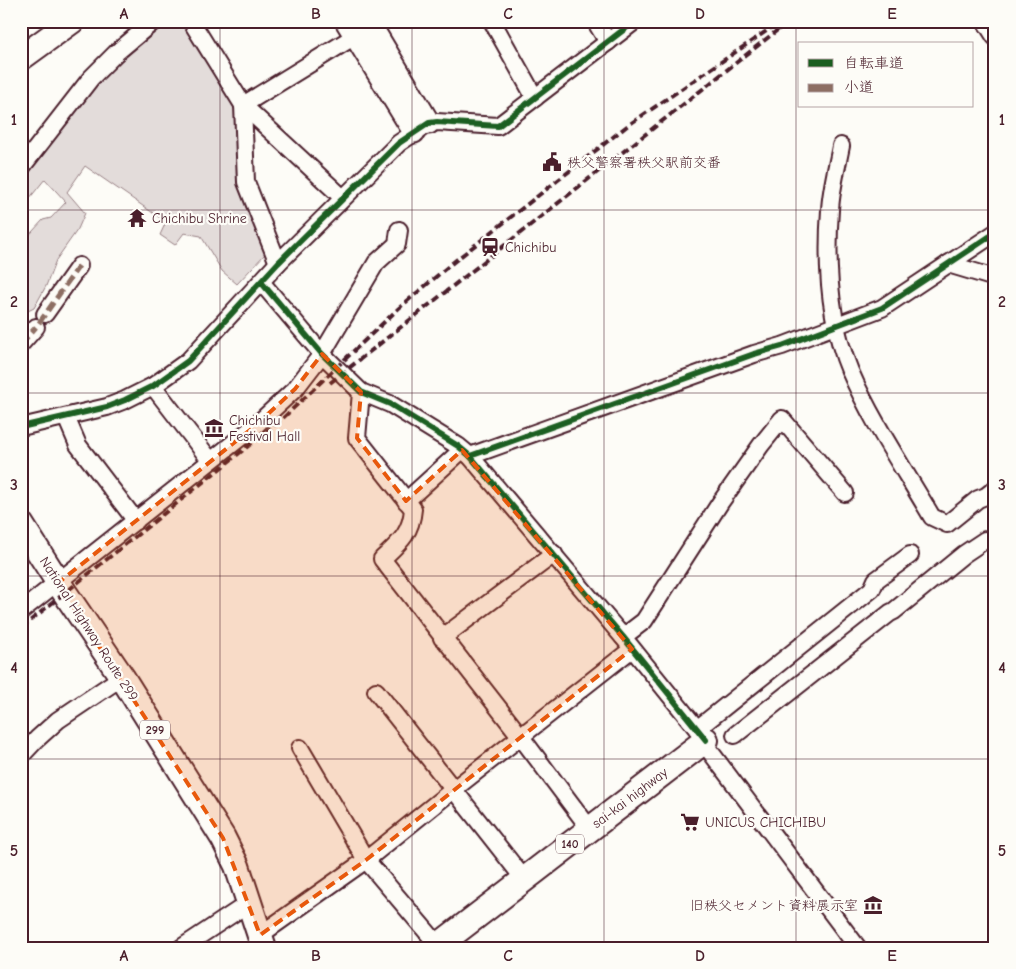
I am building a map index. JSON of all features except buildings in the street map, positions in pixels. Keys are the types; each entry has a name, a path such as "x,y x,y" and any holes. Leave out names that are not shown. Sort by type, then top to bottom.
{"highway":[{"path":"21,58 72,21"},
{"name":"National Highway Route 299","path":"21,524 58,583 122,677 223,838 236,866 262,942"},
{"name":"sai-kai highway","path":"436,946 590,829 702,737"}],"main road":[{"path":"365,26 422,127"}],"street":[{"path":"21,168 91,78 116,53 154,21"},
{"path":"190,21 243,105 343,198"},
{"path":"492,21 536,98"},
{"path":"595,21 608,42"},
{"path":"21,427 107,407 153,386 188,361 278,263 399,143 422,127 437,122 498,126 635,21"},
{"path":"985,21 995,37"},
{"path":"243,105 365,26"},
{"path":"243,105 246,182 278,263"},
{"path":"841,146 830,208 830,291 836,325 850,369 868,410 932,517 947,524 978,499 995,489"},
{"path":"21,611 255,426 295,389 322,354 376,263 397,244 399,230"},
{"path":"406,501 466,452 782,346 882,308 995,233"},
{"path":"948,264 995,278"},
{"path":"21,344 40,322 79,266"},
{"path":"261,282 322,354 361,392 390,404 466,452 628,643 702,737 858,948"},
{"path":"153,386 210,460"},
{"path":"361,392 357,438 413,509 412,522 406,536 382,559 590,829"},
{"path":"66,417 78,445 136,521"},
{"path":"262,942 521,737 628,643 720,503 782,419 844,493"},
{"path":"735,735 964,554 985,540"},
{"path":"442,638 554,554"},
{"path":"702,737 872,589 876,580 910,555"},
{"path":"21,756 58,720 122,677"},
{"path":"376,692 524,879"},
{"path":"300,748 366,860 436,946"},
{"path":"181,948 249,902"}],"highlighted area":[{"path":"322,354 361,392 357,438 406,501 462,450 632,649 366,860 260,935 223,838 58,583 255,426 295,389"}],"shaded area":[{"path":"166,21 185,21 240,115 266,253 237,284 222,271 201,236 184,233 175,245 160,235 166,222 85,166 67,192 85,213 78,229 56,260 46,286 34,308 26,312 21,309 21,244 43,220 51,218 66,202 45,179 21,209 21,176 93,84 146,34"}],"railway":[{"path":"21,628 282,419 399,308 451,264 627,126 781,21"},
{"path":"330,383 789,21"}],"marked path":[{"path":"39,323 79,266"},
{"path":"21,344 36,327"}],"cycle path":[{"path":"21,427 107,407 153,386 188,361 278,263 399,143 429,123 498,126 635,21"},
{"path":"470,456 754,354 782,346 882,308 995,233"},
{"path":"261,282 322,354 361,392 390,404 458,446 470,456 623,637 706,740"}],"place":[{"name":"秩父警察署秩父駅前交番","path":"552,162"},
{"name":"Chichibu Shrine","path":"137,218"},
{"name":"Chichibu","path":"490,247"},
{"name":"Chichibu Festival Hall","path":"214,428"},
{"name":"UNICUS CHICHIBU","path":"690,822"},
{"name":"旧秩父セメント資料展示室","path":"873,905"}]}
